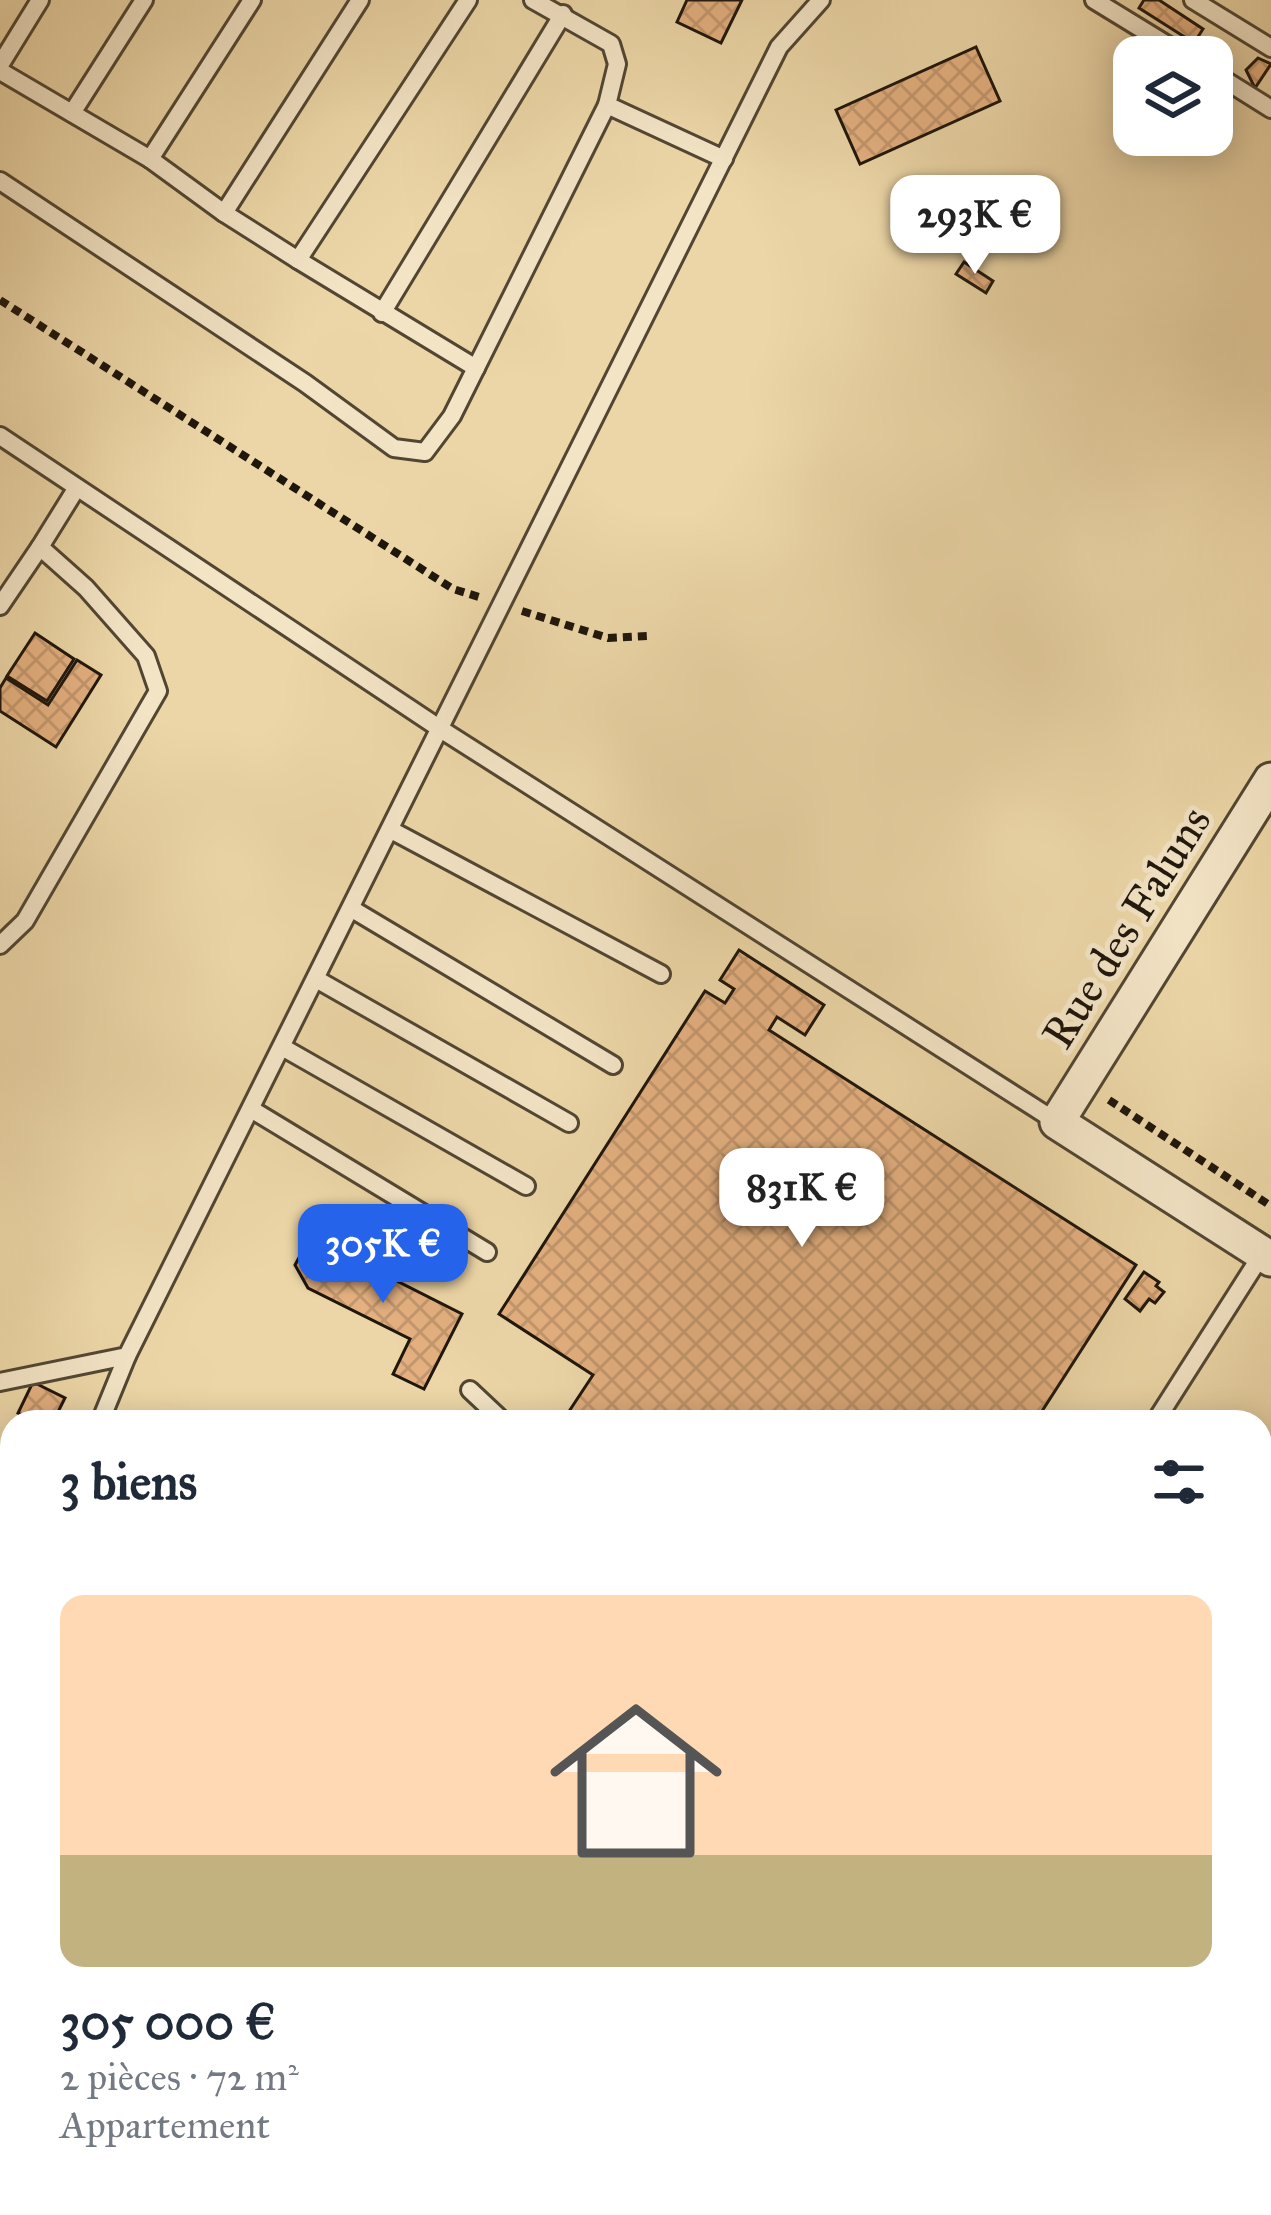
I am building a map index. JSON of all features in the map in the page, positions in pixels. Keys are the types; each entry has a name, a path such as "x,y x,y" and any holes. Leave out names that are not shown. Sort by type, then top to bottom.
{"street":[{"name":"Rue des Faluns","path":"1058,1122 1271,780"},
{"path":"1058,1122 1267,1256"}],"lane":[{"path":"40,0 0,68 476,368"},
{"path":"72,113 144,0"},
{"path":"150,159 252,0"},
{"path":"224,213 360,0"},
{"path":"298,260 468,0"},
{"path":"0,181 305,383 394,448 425,452 452,416 607,105 617,64 611,44 533,0"},
{"path":"105,1410 127,1356 779,47 821,0"},
{"path":"1094,0 1153,36"},
{"path":"1193,0 1271,48"},
{"path":"382,313 562,14"},
{"path":"1233,85 1271,109"},
{"path":"607,105 724,159"},
{"path":"0,436 442,730 1058,1122"},
{"path":"0,606 76,489"},
{"path":"0,945 26,921 158,691 146,656 86,588 40,547"},
{"path":"391,830 661,974"},
{"path":"352,909 613,1065"},
{"path":"316,979 569,1123"},
{"path":"282,1047 526,1186"},
{"path":"251,1108 487,1252"},
{"path":"1163,1410 1267,1256"},
{"path":"0,1382 127,1356"},
{"path":"470,1390 491,1410"}],"path":[{"path":"0,300 453,589 608,638 648,636"},
{"path":"1120,1082 1108,1102 1271,1206"}],"building":[{"path":"687,0 742,0 721,43 677,22"},
{"path":"1144,0 1159,0 1203,29 1198,36 1183,36 1139,8"},
{"path":"976,47 1000,101 860,164 836,110"},
{"path":"1258,58 1271,64 1255,88 1246,70"},
{"path":"964,262 993,281 986,293 956,274"},
{"path":"35,633 74,659 47,701 7,676"},
{"path":"77,660 101,675 56,747 0,711 0,688 6,678 48,705"},
{"path":"739,950 824,1005 805,1035 777,1017 769,1030 1136,1265 1043,1410 570,1410 593,1375 499,1314 705,991 725,1003 734,989 720,980"},
{"path":"310,1237 462,1314 424,1389 393,1374 410,1339 308,1288 295,1265"},
{"path":"1144,1272 1164,1292 1155,1303 1149,1299 1140,1311 1125,1299"},
{"path":"33,1382 65,1398 59,1410 19,1410"}]}
